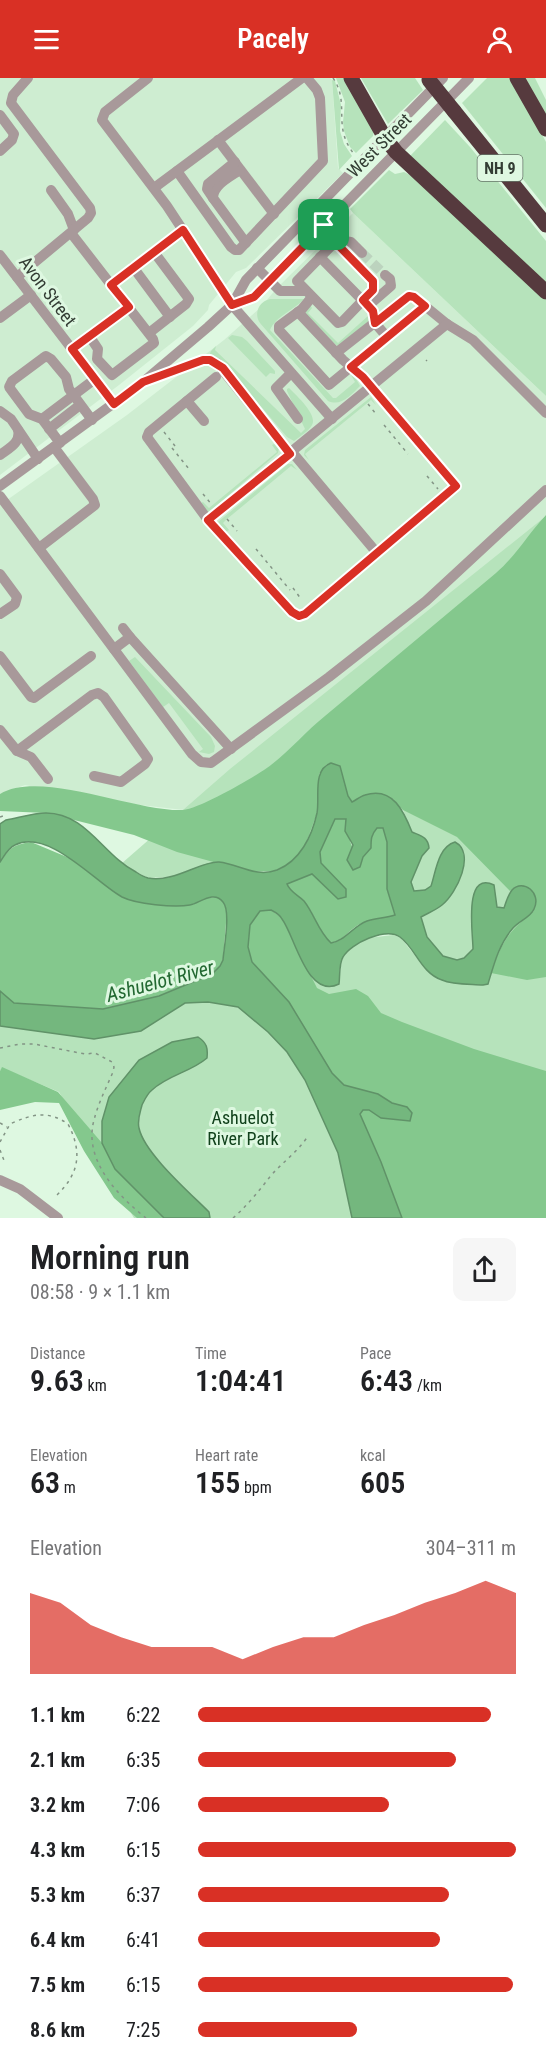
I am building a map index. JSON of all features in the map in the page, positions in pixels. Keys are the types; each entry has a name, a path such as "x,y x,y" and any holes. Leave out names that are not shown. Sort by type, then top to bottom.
{"highway":[{"path":"351,78 385,138 396,152 546,292"},
{"path":"517,78 546,129"},
{"name":"NH 9","path":"433,79 454,111 546,225"}],"street":[{"path":"17,276 90,216 90,208 11,103 13,95 28,78"},
{"path":"148,78 105,112 101,118 168,206 232,305 332,419"},
{"path":"154,188 302,78"},
{"path":"177,171 231,247 239,250 323,161 320,98 308,78"},
{"name":"West Street","path":"232,305 254,297 270,282 469,78"},
{"name":"West Street","path":"0,488 143,382 232,305 246,280 385,138 433,79"},
{"path":"0,115 12,130 14,137 0,150"},
{"path":"218,140 274,214"},
{"path":"238,166 216,187 213,198 246,243"},
{"path":"167,178 165,190 168,206"},
{"path":"51,190 68,214 72,232 154,340 153,345 112,375 97,359 98,349 90,337"},
{"path":"324,225 334,234 339,246 373,281 373,290 366,303"},
{"path":"111,285 183,230"},
{"path":"337,240 351,242 362,253"},
{"path":"337,240 297,281 337,322 340,323 391,286 390,279 385,275"},
{"path":"149,333 186,304 189,299 153,252"},
{"name":"Avon Street","path":"0,255 114,404"},
{"path":"320,257 366,303 374,314 375,323 387,337"},
{"path":"134,267 170,316"},
{"path":"257,268 282,292 309,294"},
{"path":"309,294 298,312 279,326 279,330 329,385 425,306"},
{"path":"0,318 30,295"},
{"path":"336,353 409,296 414,297 447,324 473,340 546,413"},
{"path":"58,368 90,337 129,307"},
{"path":"216,377 149,432 148,439 208,520 292,612 299,616 305,614 445,497 455,488 455,484 371,387 298,312"},
{"path":"208,520 447,324"},
{"path":"39,548 94,505 43,422 29,414 10,389 10,384 46,356 51,358 66,377 75,398 92,420"},
{"path":"143,382 203,360 210,360 223,368 291,453 377,553"},
{"path":"291,373 276,388 298,419"},
{"path":"43,422 75,398 95,379"},
{"path":"43,422 75,398"},
{"path":"187,401 204,422"},
{"path":"0,411 7,416 38,459"},
{"path":"0,455 17,441 18,430"},
{"path":"0,488 39,548 196,759 203,763 211,763 231,749 329,677 426,601 546,490"},
{"path":"0,574 17,597 15,603 0,614"},
{"path":"123,628 231,749"},
{"path":"114,649 130,637"},
{"path":"0,656 34,698 91,656"},
{"path":"16,751 92,695 98,693 104,696 148,759 145,764 121,782 94,776"},
{"path":"0,730 16,751 28,755 48,779"},
{"path":"0,1180 20,1189 58,1218"}],"path":[{"path":"333,78 343,105 340,127 348,146 355,155"},
{"path":"367,404 376,414"},
{"path":"158,424 175,446"},
{"path":"384,425 408,454"},
{"path":"172,448 189,469"},
{"path":"427,476 445,497"},
{"path":"203,494 212,505"},
{"path":"227,519 237,531"},
{"path":"256,549 302,599"},
{"path":"0,1048 34,1044 85,1054 95,1053 112,1062 113,1072 93,1122 92,1146 99,1166 109,1181 134,1209 146,1218"},
{"path":"0,1142 8,1127 19,1120 47,1113 68,1124 78,1160 70,1179 56,1196"},
{"path":"0,1123 8,1127"},
{"path":"233,1218 278,1168 296,1152 308,1136"},
{"path":"0,1150 5,1163"}],"shaded area":[{"path":"0,78 330,78 332,80 338,168 343,173 246,268 236,272 193,326 0,475"},
{"path":"353,213 546,396 546,515 536,526 184,810 140,805 25,785 0,794 0,505 127,415 224,340 260,308 277,288"},
{"path":"546,515 546,977 527,980 491,973 507,938 534,911 515,887 510,891 457,837 403,810 393,799 352,802 348,796 340,766 331,763 326,765 319,774 317,813 304,849 290,864 274,871 250,872 177,852 134,835 46,813 0,811 0,794 17,788 39,786 88,793 163,809 183,810 200,805 224,793 272,764 317,722 496,573"},
{"path":"331,763 340,766 348,796 352,802 375,793 390,797 401,809 412,832 424,837 427,841 429,848 422,856 411,882 414,891 425,890 431,886 438,860 449,845 455,842 461,847 464,864 453,892 442,905 421,917 427,937 443,956 457,960 464,958 473,949 472,906 478,887 484,883 494,885 497,907 504,908 512,890 521,886 530,889 536,903 528,917 513,928 504,941 488,984 483,985 451,983 435,977 406,942 394,934 386,934 369,938 347,952 341,963 339,984 328,986 318,983 310,975 287,927 277,914 271,910 260,911 250,925 248,947 252,962 289,1002 332,1073 344,1085 378,1094 392,1103 407,1107 412,1113 410,1121 381,1118 369,1110 363,1110 360,1114 402,1218 352,1218 338,1153 305,1080 287,1052 268,1032 238,1007 208,1002 185,1003 141,1031 94,1039 0,1026 0,991 14,1003 103,1009 159,996 212,974 223,960 227,913 223,902 215,897 190,905 175,906 155,905 122,897 72,859 42,844 28,842 15,845 8,850 0,862 0,824 6,820 36,814 60,815 83,827 124,865 148,878 158,879 177,875 219,862 255,872 269,872 292,861 304,847 317,813 319,778 325,767","holes":["335,819 346,819 345,831 353,845 347,860 353,870 360,867 363,857 371,848 375,830 383,828 387,842 387,889 395,915 367,921 341,939 331,943 304,901 287,884 312,874 338,899 346,897 346,889 321,863 320,852"]},
{"path":"335,818 346,818 349,837 360,867 363,857 371,848 374,830 383,827 387,842 387,889 396,916 363,923 330,943 308,906 287,884 312,874 338,899 346,889 321,864 320,852"},
{"path":"31,842 74,860 123,897 175,906 192,905 204,898 217,897 223,901 227,910 223,960 220,966 212,974 159,996 103,1009 14,1003 0,991 0,862 13,848"},
{"path":"271,910 282,918 317,988 329,994 356,989 368,996 381,1013 474,1049 546,1071 546,1218 402,1218 360,1114 363,1110 369,1110 381,1118 409,1121 412,1113 407,1107 392,1103 378,1094 344,1085 332,1073 289,1002 252,962 248,947 250,925 260,911"},
{"path":"198,1037 206,1046 207,1058 158,1085 150,1092 142,1105 138,1125 149,1149 158,1161 209,1212 210,1218 164,1218 115,1169 102,1143 102,1121 109,1097 139,1060 172,1042"},
{"path":"2,1067 58,1092 102,1143 115,1169 164,1218 137,1218 114,1198 84,1151 59,1103 35,1102 0,1110 0,1071"}],"green space":[{"path":"336,78 345,78 374,130 373,136 356,153 350,147 344,131 345,102"},
{"path":"361,78 415,78 423,90 388,124"},
{"path":"487,78 512,78 546,142 546,208 462,103"},
{"path":"523,78 535,78 546,100 546,119"},
{"path":"332,80 335,81 341,105 340,131 344,144 352,156 339,170"},
{"path":"445,120 470,147 546,241 546,284 410,156"},
{"path":"389,170 395,174 404,172 414,177 546,300 546,396 350,209"},
{"path":"270,299 304,299 276,321 270,330 333,398 355,382 351,375 360,386 341,401 328,401 258,320 258,309"},
{"path":"310,305 312,308 308,313 338,343 368,316 371,320 337,346 305,313"},
{"path":"232,335 242,337 247,341 275,371 275,374 270,373 266,377 228,338"},
{"path":"216,346 215,350 301,433 305,429 287,391 289,388 312,416 313,421 309,429 294,441 287,437 225,364 209,356"},
{"path":"371,397 376,405 371,400 305,454 309,460 304,455 305,450"},
{"path":"272,445 279,448 278,453 208,513 201,503 203,502 209,508 277,452"},
{"path":"288,464 292,464 297,470 291,466 227,519 223,523 229,530 226,532 218,522"},
{"path":"546,516 546,1218 402,1218 381,1162 252,962 339,984 342,958 355,944 368,938 393,935 400,937 426,969 488,983 500,946 510,891 504,908 472,900 473,949 464,958 457,960 443,956 427,937 421,917 443,904 441,854 431,887 425,891 414,891 411,882 422,856 429,848 425,838 412,832 403,810 212,863 179,876 148,878 121,864 230,769"},
{"path":"135,657 211,737 215,746 214,752 209,754 199,752 203,749 169,703 163,707 129,661"},
{"name":"Ashuelot River Park","path":"208,1002 238,1007 268,1031 286,1051 305,1080 338,1153 352,1218 134,1218 59,1092 2,1068 0,1071 0,1016 172,1011 184,1003"}],"tunnel":[{"path":"362,253 385,275"}],"route":[{"path":"324,225 334,234 339,246 373,281 373,290 363,300 373,311 375,323 409,296 414,297 425,306 351,367 363,377 456,486 305,614 299,616 292,612 208,520 290,454 223,368 210,360 203,360 143,382 114,404 72,349 129,307 111,285 183,230 232,305 254,297 324,225"}],"water label":[{"name":"Ashuelot River","path":"160,981"}]}
